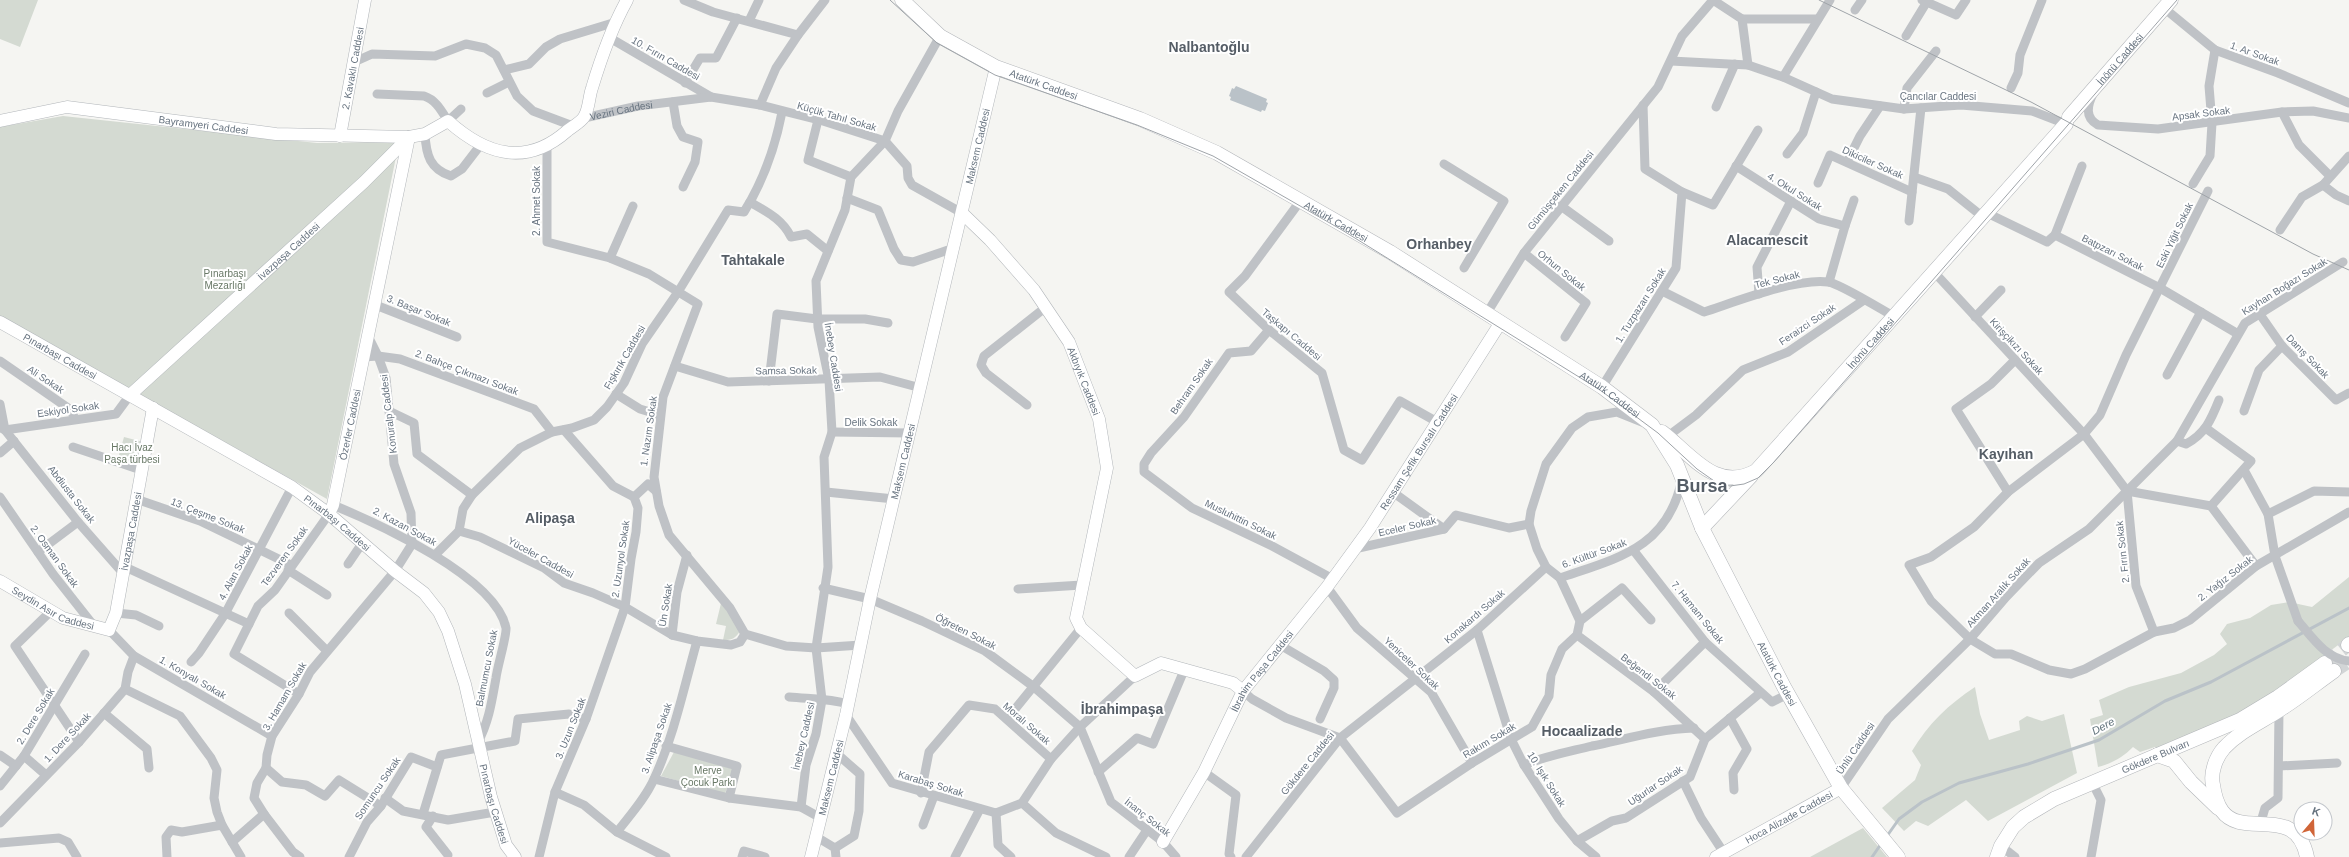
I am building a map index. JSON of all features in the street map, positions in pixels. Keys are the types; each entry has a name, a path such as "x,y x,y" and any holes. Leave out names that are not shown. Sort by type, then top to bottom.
{"main road":[{"name":"2. Kavaklı Caddesi","path":"340,136 364,0"},
{"path":"584,118 610,38 627,0"},
{"name":"Atatürk Caddesi","path":"902,0 940,36 996,67 1140,119 1175,134 1217,153 1301,200 1390,252 1487,313 1602,387 1652,425 1673,457 1702,528 1788,694 1841,788 1897,856"},
{"name":"İnönü Caddesi","path":"1652,425 1668,436 1701,464 1719,476 1737,479 1756,471 1985,215 2167,4"},
{"name":"Maksem Caddesi","path":"811,857 847,710 870,599 996,67"},
{"name":"Bayramyeri Caddesi","path":"0,121 67,107 276,134 409,137"},
{"name":"Veziri Caddesi","path":"448,121 460,132 498,151 518,154 528,152 558,139 572,126 584,118"},
{"path":"367,334 409,137 425,134 448,121"},
{"name":"İvazpaşa Caddesi","path":"130,395 364,182 409,137"},
{"name":"Akbıyık Caddesi","path":"962,213 1010,262 1034,290 1046,307 1069,342 1099,419 1107,468 1076,618 1081,628"},
{"name":"Pınarbaşı Caddesi","path":"0,322 331,509 363,542 395,571 424,593 439,612 448,631 465,684 495,812 506,845 515,857"},
{"name":"Ressam Şefik Bursalı Caddesi","path":"1330,583 1394,493 1501,322"},
{"name":"Özerler Caddesi","path":"331,509 367,334"},
{"name":"İvazpaşa Caddesi","path":"109,630 116,613 153,408"},
{"path":"1702,528 1756,471"},
{"name":"Seydin Asır Caddesi","path":"0,581 50,612 76,622 109,630"},
{"name":"İbrahim Paşa Caddesi","path":"1163,842 1204,772 1243,690 1330,583"},
{"path":"1081,628 1134,676 1161,663 1185,668 1233,683 1243,690"},
{"name":"Gökdere Bulvarı","path":"1999,851 2013,827 2024,817 2054,799 2240,720 2329,667 2278,710 2250,728 2223,750 2214,765 2212,780 2222,811"},
{"path":"2157,755 2174,761 2192,782 2222,811 2232,818 2246,823 2278,824 2298,835 2305,848 2307,857"},
{"name":"Hoca Alizade Caddesi","path":"1720,855 1841,788"}],"street":[{"path":"684,0 713,12 798,35"},
{"path":"749,21 759,0"},
{"path":"760,105 776,68 798,35 825,0"},
{"path":"1713,0 1742,19 1818,19"},
{"name":"Gümüşçeken Caddesi","path":"1487,313 1524,253 1658,87 1682,36 1713,0"},
{"path":"1783,77 1830,0"},
{"path":"1855,10 1862,0"},
{"path":"1906,36 1925,1 1956,15 1966,0"},
{"path":"2011,88 2018,73 2020,55 2042,0"},
{"name":"1. Ar Sokak","path":"2167,4 2215,50 2278,73 2349,103"},
{"path":"685,83 700,58 716,58 737,18"},
{"path":"1742,19 1748,64"},
{"path":"504,70 529,64 546,47 560,40 616,22"},
{"path":"818,120 808,160 851,176 885,141 898,110 940,36"},
{"name":"10. Fırın Caddesi","path":"610,38 711,97"},
{"path":"352,63 372,54 435,56 466,44 485,48 496,54 517,96 533,111 572,126"},
{"path":"2193,184 2210,156 2212,124 2209,86 2215,50"},
{"path":"1904,109 1907,88 1936,51"},
{"name":"Çancılar Caddesi","path":"1671,61 1748,64 1783,77 1832,99 1904,109 1961,105 2032,111 2068,120"},
{"path":"1716,107 1735,64"},
{"path":"487,93 509,82"},
{"name":"Apsak Sokak","path":"2096,87 2089,101 2088,113 2091,121 2098,125 2158,129 2212,124 2282,112 2313,111 2349,118"},
{"path":"1787,154 1803,133 1816,92"},
{"path":"377,94 424,96 430,98 438,105 448,121 461,108"},
{"name":"Veziri Caddesi","path":"584,118 638,106 711,97 760,105 782,112"},
{"path":"673,102 677,126 683,136 698,142 695,162 683,187"},
{"path":"1643,106 1645,169 1682,192 1713,205 1758,130"},
{"path":"1847,162 1860,136 1880,106"},
{"path":"1909,221 1921,108"},
{"path":"782,112 769,164 750,202 774,216 786,226 791,237 807,234 828,251"},
{"name":"Küçük Tahıl Sokak","path":"782,112 818,120 885,141"},
{"path":"2282,112 2299,145 2330,176"},
{"path":"425,134 425,151 432,165 440,173 451,176 462,169 482,143"},
{"path":"885,141 907,166 908,178 912,185 962,213"},
{"name":"2. Ahmet Sokak","path":"547,144 546,242 610,258 649,274 678,292"},
{"name":"Dikiciler Sokak","path":"1818,183 1830,155 1912,192"},
{"path":"2280,230 2302,197 2323,185 2349,156"},
{"path":"1444,164 1504,201 1464,268"},
{"name":"4. Okul Sokak","path":"1736,166 1819,219 1845,226"},
{"path":"1914,177 1948,190 1985,215 2047,242 2055,235 2082,166"},
{"name":"İnebey Caddesi","path":"801,807 806,765 816,734 822,700 816,648 823,588 828,567 824,458 832,432 829,380 817,319 816,281 845,210 851,176"},
{"path":"2323,185 2336,194 2349,200"},
{"name":"Eski Yiğit Sokak","path":"1909,565 1931,557 1974,527 2008,492 2084,434 2100,415 2126,355 2208,191"},
{"name":"1. Tuzpazarı Sokak","path":"1602,387 1676,268 1682,192"},
{"path":"847,198 878,210 901,260 913,262 954,248"},
{"name":"Taşkapı Caddesi","path":"1301,200 1245,276 1228,292 1269,330 1322,373 1344,450 1362,460 1400,401 1439,423"},
{"path":"1829,282 1854,200"},
{"path":"1759,294 1757,267 1791,201"},
{"name":"Fışkırık Caddesi","path":"458,531 463,509 472,495 520,448 552,432 564,430 594,420 616,394 642,344 678,292 728,210 744,212 750,202"},
{"path":"610,258 633,206"},
{"path":"1561,206 1609,242"},
{"name":"Batpzarı Sokak","path":"2055,235 2160,288 2238,334"},
{"name":"Orhun Sokak","path":"1524,253 1586,303 1565,337"},
{"name":"Kayhan Boğazı Sokak","path":"2204,394 2245,323 2343,262"},
{"name":"Kirişçikızı Sokak","path":"1934,272 2084,434 2127,491"},
{"name":"Tek Sokak","path":"1662,291 1704,312 1759,294 1809,282 1829,282 1895,317"},
{"path":"1975,317 2001,290"},
{"name":"1. Nazım Sokak","path":"678,292 698,304 663,397 654,477 669,535 730,608 745,634"},
{"name":"Feraizci Sokak","path":"1668,436 1696,415 1743,370 1788,352 1864,300"},
{"name":"3. Başar Sokak","path":"373,304 457,337"},
{"path":"1027,405 986,373 981,365 984,356 1046,307"},
{"path":"2167,375 2201,312"},
{"name":"Danış Sokak","path":"2259,313 2282,346 2336,400 2349,393"},
{"path":"769,381 777,314 817,319 865,319 888,323"},
{"name":"Behram Sokak","path":"1144,472 1144,464 1151,453 1184,417 1229,353 1251,351 1269,330"},
{"name":"Konuralp Caddesi","path":"367,334 378,356 386,378 394,464 411,513 412,544"},
{"path":"2244,411 2259,370 2282,346"},
{"name":"2. Bahçe Çıkmazı Sokak","path":"363,357 378,356 400,359 534,409 552,432"},
{"path":"2008,492 1956,409 1991,384 2014,360"},
{"name":"Ali Sokak","path":"0,361 71,410 75,419"},
{"name":"Samsa Sokak","path":"675,366 728,382 829,380 880,377 921,388"},
{"path":"616,394 640,409 660,415"},
{"name":"Akman Aralık Sokak","path":"1888,719 1970,639 2006,597 2039,563 2089,529 2177,441 2204,394"},
{"name":"Eskiyol Sokak","path":"3,429 116,414 130,395"},
{"path":"2177,441 2186,444 2197,438 2207,428 2219,400"},
{"path":"0,404 3,429"},
{"path":"389,411 414,423 417,454 472,495"},
{"name":"6. Kültür Sokak","path":"1652,425 1616,412 1588,417 1572,428 1546,464 1530,511 1529,524 1537,549 1546,567 1560,578 1634,551 1653,535 1665,521 1679,493 1682,476"},
{"path":"2207,428 2251,461 2211,506"},
{"name":"Abdiusta Sokak","path":"3,429 14,440 78,522 123,569"},
{"path":"564,430 613,486 634,497 648,484 657,492"},
{"name":"Delik Sokak","path":"832,432 910,433"},
{"path":"0,452 14,440"},
{"path":"73,447 141,470"},
{"path":"2244,470 2268,514 2275,556 2298,621 2316,643 2331,655 2341,660 2349,661"},
{"name":"Musluhittin Sokak","path":"1144,472 1192,508 1272,546 1330,583"},
{"name":"4. Alan Sokak","path":"191,662 199,653 225,614 292,487"},
{"path":"2127,491 2211,506 2256,566"},
{"name":"2. Fırın Sokak","path":"2127,491 2136,586 2154,632"},
{"path":"826,492 894,499"},
{"path":"2268,514 2314,492 2349,492"},
{"path":"1394,493 1444,529"},
{"name":"2. Osman Sokak","path":"0,497 38,552 94,626"},
{"name":"2. Uzunyol Sokak","path":"625,607 638,508 634,497"},
{"name":"13. Çeşme Sokak","path":"136,499 200,521 260,548 328,594"},
{"name":"2. Kazan Sokak","path":"331,509 378,524 412,544 435,555 458,531"},
{"name":"Tezveren Sokak","path":"299,694 234,654 258,606 275,590 331,509"},
{"name":"2. Yağız Sokak","path":"1909,565 1931,601 1970,639 1995,654 2011,654 2049,670 2071,674 2085,670 2154,632 2174,628 2190,620 2256,566 2349,512"},
{"name":"Eceler Sokak","path":"1354,549 1444,529 1456,515 1509,528 1529,524"},
{"path":"38,552 78,522"},
{"name":"Yüceler Caddesi","path":"458,531 480,537 544,568 564,584 593,593 625,607 672,635 697,641 732,645 740,642 745,634"},
{"path":"348,564 363,542"},
{"path":"395,571 412,544"},
{"name":"7. Hamam Sokak","path":"1634,551 1705,642 1760,693 1772,702 1788,694"},
{"name":"Balmumcu Sokak","path":"435,555 490,596 506,628 487,726 479,745"},
{"name":"Ün Sokak","path":"672,635 677,592 687,555"},
{"name":"Konakardı Sokak","path":"1415,680 1477,630 1546,567"},
{"path":"123,569 249,624"},
{"name":"3. Hamam Sokak","path":"264,814 254,798 257,783 266,768 267,755 272,736 299,694 310,672 326,650 395,571"},
{"path":"1560,578 1580,621 1577,635"},
{"name":"Yeniceler Sokak","path":"1330,583 1357,628 1415,680 1431,692 1472,763"},
{"path":"1018,589 1082,585"},
{"name":"Öğreten Sokak","path":"823,588 870,599 985,650 1034,687 1080,728"},
{"path":"1580,621 1622,588 1651,620"},
{"name":"3. Uzun Sokak","path":"539,857 556,792 586,719 625,607"},
{"path":"50,612 14,646 79,742"},
{"path":"116,613 136,615 159,626"},
{"path":"290,613 326,650"},
{"path":"1007,719 1081,628"},
{"name":"1. Konyalı Sokak","path":"109,630 134,656 272,736"},
{"name":"10. Işık Sokak","path":"1477,630 1512,739 1524,765 1559,819 1577,841 1594,856"},
{"path":"745,634 786,646 816,648 861,645"},
{"name":"Beğendi Sokak","path":"1577,635 1654,692 1705,739"},
{"name":"Rakım Sokak","path":"1340,738 1397,813 1472,763 1532,727 1549,696 1551,675 1562,649 1577,635"},
{"name":"3. Alipaşa Sokak","path":"617,832 644,797 654,779 675,723 697,641"},
{"path":"1654,692 1705,642"},
{"path":"1280,645 1324,671 1334,680 1334,688 1320,719"},
{"name":"2. Dere Sokak","path":"0,786 24,756 85,654"},
{"name":"1. Dere Sokak","path":"0,823 79,742 125,689 128,672 134,656"},
{"path":"1098,772 1137,738 1153,744 1185,668"},
{"path":"1011,857 998,845 996,812 1022,803 1051,759 1080,728 1134,676"},
{"name":"Gökdere Caddesi","path":"1246,857 1340,738 1415,680"},
{"path":"125,689 180,716 211,758 217,770 214,798 216,812 241,857"},
{"path":"1243,690 1252,699 1286,718 1340,738"},
{"name":"Uğurlar Sokak","path":"1577,841 1612,821 1626,818 1690,777 1705,739 1760,693"},
{"path":"789,697 822,700 831,699 847,710"},
{"name":"Moralı Sokak","path":"921,793 929,752 969,705 995,708 1051,759"},
{"name":"Karabaş Sokak","path":"847,710 892,784 980,809 996,812"},
{"path":"2260,824 2261,816 2266,808 2278,798 2278,710"},
{"path":"104,713 148,749 149,768"},
{"path":"423,814 441,754 479,745 515,741 518,719 569,714 586,719"},
{"path":"1730,718 1747,749 1733,773 1734,790"},
{"name":"Ünlü Caddesi","path":"1841,788 1888,719"},
{"name":"İnanç Sokak","path":"1080,728 1111,802 1163,842 1176,857"},
{"path":"1524,765 1545,756 1632,737 1670,729 1694,728"},
{"path":"666,746 737,766 729,798"},
{"path":"815,836 835,852 854,836 859,811 860,774 836,753"},
{"path":"0,755 16,766"},
{"path":"24,756 46,775"},
{"name":"Somuncu Sokak","path":"349,857 354,844 367,822 383,802 411,757 437,767"},
{"path":"2279,766 2337,763"},
{"path":"266,768 282,782 306,786 325,796 339,780 403,811 448,820 495,812"},
{"path":"1204,772 1236,795 1228,854 1231,857"},
{"path":"654,779 729,798 801,807 820,817"},
{"path":"1683,781 1720,855"},
{"path":"2091,857 2101,800 2092,782"},
{"path":"556,792 584,805 617,832 666,857"},
{"path":"923,825 934,796"},
{"path":"1022,803 1056,833 1106,857"},
{"path":"955,857 980,809"},
{"path":"232,842 264,814 293,852 300,857"},
{"path":"433,816 426,827 448,855"},
{"path":"167,857 166,837 170,830 182,832 222,825"},
{"path":"1128,857 1147,830"},
{"path":"0,843 59,838 68,842 77,857"},
{"path":"742,857 744,851 765,857"},
{"path":"1999,851 2015,857"}],"green space":[{"path":"0,0 38,0 20,47 0,39"},
{"name":"Pınarbaşı Mezarlığı","path":"63,116 317,143 399,142 327,499 0,317 0,127"},
{"name":"Hacı İvaz Paşa türbesi","path":"124,437 147,443 141,470 117,462"},
{"path":"2349,577 2349,637 2279,689 2243,711 2159,750 2155,747 2140,752 2133,747 2117,759 2098,767 2090,719 2103,715 2099,700 2129,687 2181,673 2214,655 2227,644 2220,634 2227,624 2250,618 2271,605 2289,602 2312,607"},
{"path":"723,595 740,631 735,637 729,640 723,640 726,626 716,624"},
{"path":"1975,687 1980,714 1989,740 2020,730 2019,721 2027,716 2042,721 2064,714 2077,773 1988,821 1966,800 1928,826 1916,821 1904,831 1882,808 1915,780 1921,765 1912,751 1918,741 1940,715 1956,700"},
{"name":"Merve Çocuk Parkı","path":"674,752 733,769 725,794 661,776"},
{"path":"1863,828 1887,857 1810,857"}],"shaded area":[{"path":"1236,86 1267,99 1266,102 1268,103 1265,111 1262,110 1261,112 1230,100 1231,97 1229,96 1232,88 1234,89"}],"waterway":[{"name":"Dere","path":"1887,836 1899,819 1922,802 1959,783 2028,764 2099,740 2165,701 2211,682 2349,608"},
{"name":"Dere","path":"1872,857 1881,844"}],"tunnel":[{"path":"2325,663 2348,645"},
{"path":"2334,671 2349,661"}],"tram line":[{"path":"890,0 937,43 995,75 1137,125 1213,156 1342,230 1600,390 1658,433 1697,469 1717,483 1730,486 1744,484 1758,478 1774,462 2177,0"},
{"path":"1819,0 2031,102 2313,254 2349,270"}],"district":[{"name":"Nalbantoğlu","path":"1209,47"},
{"name":"Alacamescit","path":"1767,240"},
{"name":"Orhanbey","path":"1439,244"},
{"name":"Tahtakale","path":"753,260"},
{"name":"Kayıhan","path":"2006,454"},
{"name":"Bursa","path":"1702,486"},
{"name":"Alipaşa","path":"550,518"},
{"name":"İbrahimpaşa","path":"1122,709"},
{"name":"Hocaalizade","path":"1582,731"}]}
